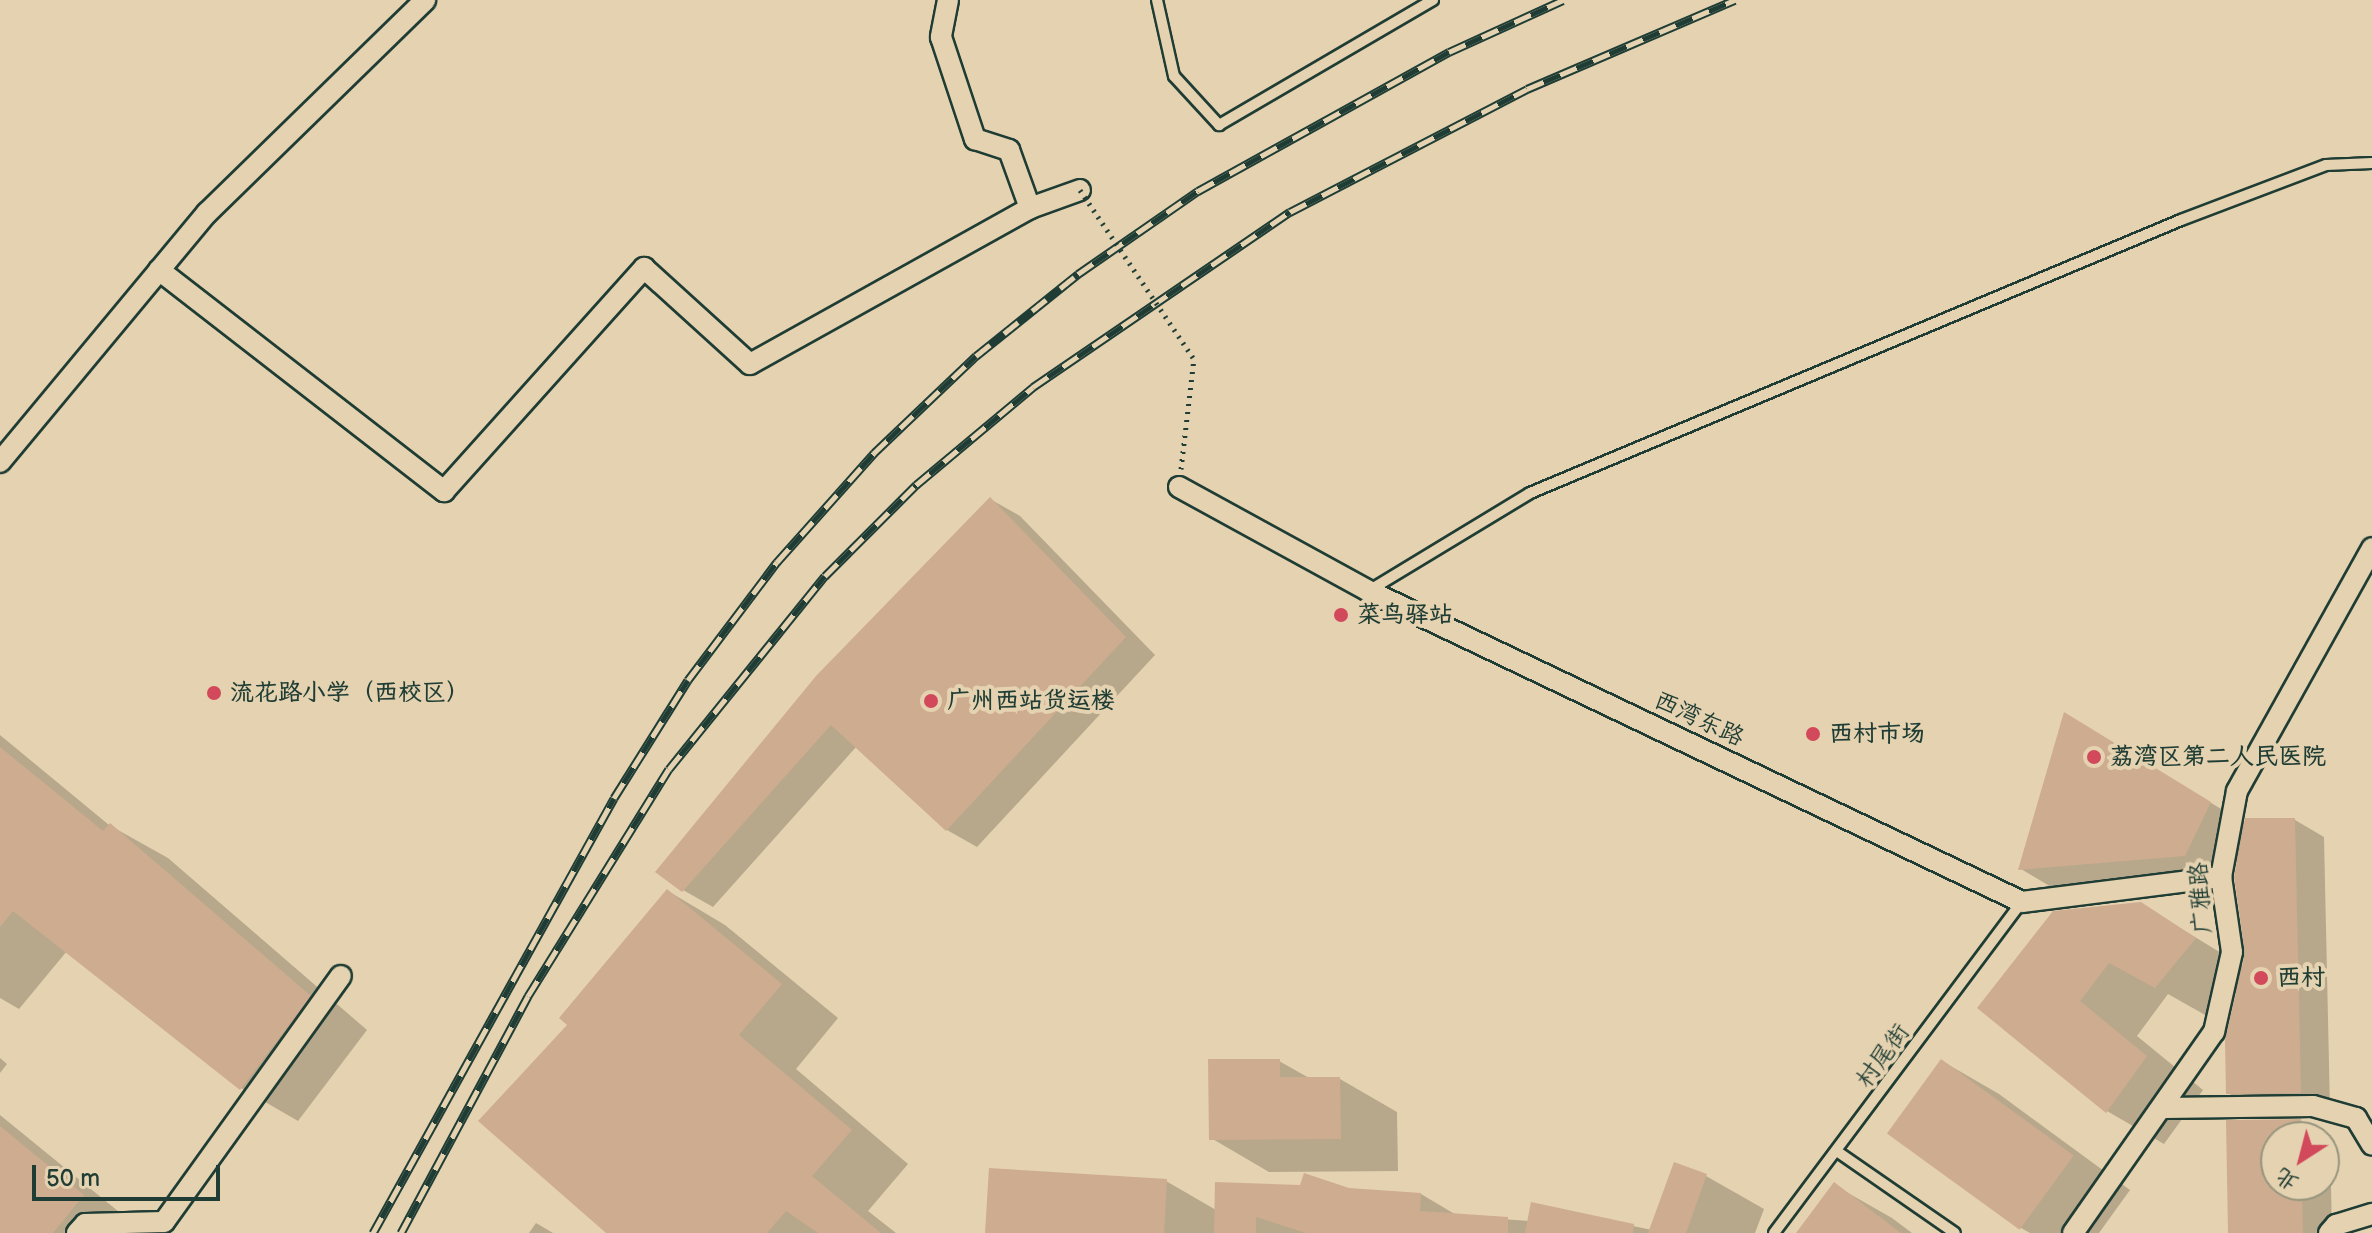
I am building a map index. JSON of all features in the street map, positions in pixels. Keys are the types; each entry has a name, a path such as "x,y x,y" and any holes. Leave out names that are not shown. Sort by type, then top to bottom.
{"street":[{"path":"0,462 207,213 425,0"},
{"path":"948,0 941,37 975,139 1009,150 1030,208"},
{"path":"159,270 444,491 644,268 750,364 1030,208 1080,190"},
{"name":"西湾东路","path":"1179,487 1369,591 2022,902"},
{"name":"广雅路","path":"2073,1233 2165,1108 2214,1032 2228,987 2232,952 2221,877 2229,818 2251,760 2372,548"},
{"path":"2022,902 2221,877"},
{"path":"77,1233 85,1224 164,1222 341,976"},
{"path":"2165,1108 2313,1106 2356,1118 2372,1145"},
{"path":"2329,1233 2336,1225 2372,1214"}],"lane":[{"path":"1157,0 1174,76 1219,125 1433,0"},
{"path":"1369,591 1530,493 2181,220 2326,165 2372,163"},
{"name":"村尾街","path":"1774,1233 1838,1152 2022,902"},
{"path":"1838,1152 1955,1233"}],"path":[{"path":"1080,190 1194,359 1179,487"}],"building":[{"name":"广州西站货运楼","path":"990,497 1126,637 946,831 831,725 682,892 655,872 816,676"},
{"name":"荔湾区第二人民医院","path":"2064,712 2211,802 2185,856 2018,870"},
{"path":"0,747 103,831 110,823 311,996 240,1090 13,911 0,927"},
{"path":"2245,818 2295,818 2301,1093 2226,1094 2225,1040 2245,954 2234,877"},
{"path":"667,889 782,984 739,1035 852,1130 812,1176 881,1233 818,1233 786,1211 767,1233 606,1233 478,1121 567,1025 559,1018"},
{"path":"2141,902 2196,938 2155,988 2109,963 2080,1001 2147,1056 2106,1113 1977,1008 2053,911"},
{"path":"1208,1059 1280,1059 1280,1077 1340,1077 1341,1139 1209,1140"},
{"path":"1941,1059 2074,1155 2020,1230 1887,1133"},
{"path":"2301,1119 2260,1121 2260,1201 2302,1201 2303,1233 2228,1233 2226,1120"},
{"path":"0,1126 84,1195 53,1233 0,1233"},
{"path":"1674,1162 1707,1174 1686,1233 1648,1233"},
{"path":"989,1168 1167,1179 1164,1233 985,1233"},
{"path":"1304,1173 1349,1188 1421,1193 1420,1211 1508,1217 1508,1233 1306,1233 1256,1217 1256,1233 1214,1233 1215,1182 1300,1185"},
{"path":"1834,1182 1901,1233 1796,1233"},
{"path":"1531,1202 1634,1224 1633,1233 1525,1233"}],"railway":[{"path":"373,1233 614,798 688,680 777,562 874,453 976,356 1078,274 1198,191 1449,52 1563,0"},
{"path":"401,1233 528,996 669,769 825,576 916,485 1033,387 1290,212 1527,89 1735,0"}],"place":[{"name":"菜鸟驿站","path":"1341,615"},
{"name":"流花路小学（西校区）","path":"214,693"},
{"name":"广州西站货运楼","path":"931,701"},
{"name":"西村市场","path":"1813,734"},
{"name":"荔湾区第二人民医院","path":"2094,757"},
{"name":"西村","path":"2261,978"}]}
